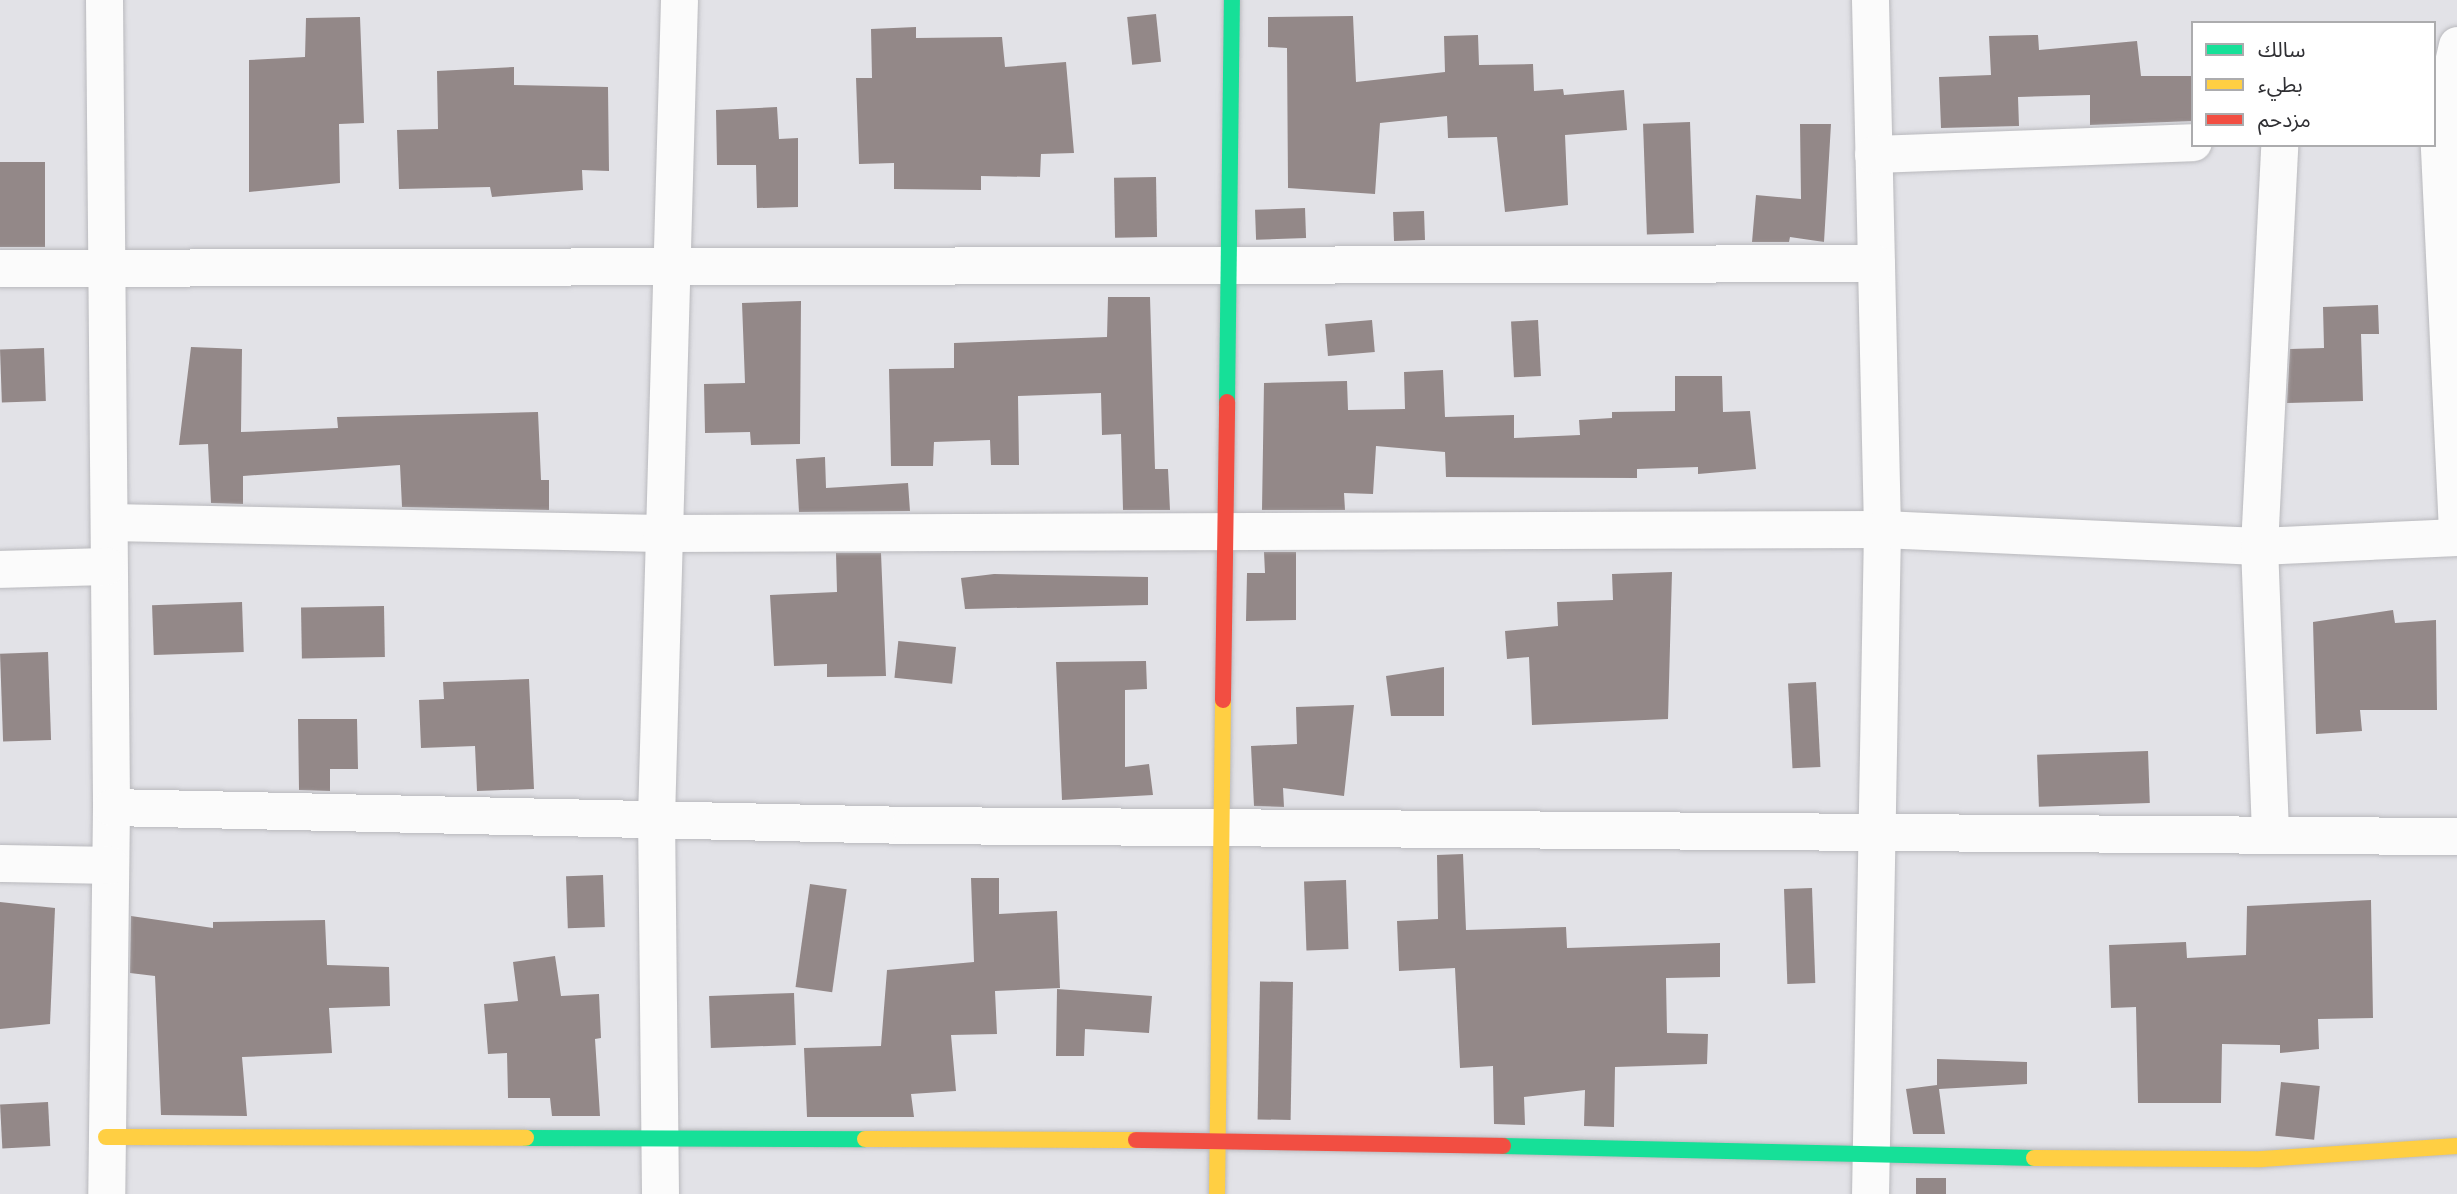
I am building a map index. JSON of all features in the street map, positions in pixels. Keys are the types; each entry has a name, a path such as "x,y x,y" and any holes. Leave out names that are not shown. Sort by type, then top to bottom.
{"street":[{"path":"104,0 109,522 106,566 111,807 106,1194"},
{"path":"660,1194 656,818 679,0"},
{"path":"1217,1194 1230,530 1232,0"},
{"path":"1870,0 1882,529 1870,1194"},
{"path":"2457,45 2436,128 2449,255 2457,527"},
{"path":"1873,154 2191,142"},
{"path":"2270,832 2259,546 2279,147"},
{"path":"0,268 1876,263"},
{"path":"109,522 662,533 1882,529 2259,546 2457,537"},
{"path":"0,569 106,566"},
{"path":"111,807 1226,828 1878,829 2457,836"},
{"path":"0,863 110,865"},
{"path":"106,1138 1217,1140 1869,1156 2262,1159 2457,1146"}],"building":[{"path":"1156,14 1161,62 1132,65 1127,17"},
{"path":"1353,16 1356,82 1445,72 1444,36 1478,35 1479,65 1533,64 1534,91 1563,89 1564,95 1624,90 1627,130 1565,135 1568,205 1505,212 1497,137 1448,138 1447,116 1380,123 1375,194 1288,188 1287,48 1268,47 1268,17"},
{"path":"360,17 364,123 339,124 340,183 249,192 249,60 305,57 306,18"},
{"path":"916,27 916,38 1002,37 1005,67 1066,62 1074,153 1041,154 1040,177 981,176 981,190 894,189 894,163 859,164 856,78 872,78 871,29"},
{"path":"2038,35 2039,50 2137,41 2141,76 2191,76 2191,121 2090,125 2090,95 2018,97 2019,126 1941,128 1939,77 1991,75 1989,36"},
{"path":"514,67 514,85 608,87 609,171 582,170 583,190 492,197 490,187 399,189 397,130 438,129 437,71"},
{"path":"777,107 779,139 798,138 798,207 757,208 756,165 717,165 716,110"},
{"path":"1690,122 1694,233 1647,235 1643,124"},
{"path":"1800,124 1831,124 1824,242 1790,237 1789,242 1752,242 1756,195 1801,199"},
{"path":"0,162 45,162 45,247 0,247"},
{"path":"1156,177 1157,237 1115,238 1114,178"},
{"path":"1305,208 1306,238 1256,240 1255,210"},
{"path":"1424,211 1425,240 1394,241 1393,212"},
{"path":"1108,297 1150,297 1155,469 1168,469 1170,510 1123,510 1121,434 1102,435 1101,393 1018,396 1019,465 991,465 990,440 934,442 933,466 891,466 889,369 954,368 954,343 1107,337"},
{"path":"801,301 800,444 751,445 750,432 705,433 704,384 745,383 742,303"},
{"path":"2378,305 2379,334 2361,334 2363,401 2287,403 2290,349 2324,348 2323,307"},
{"path":"1372,320 1375,352 1328,356 1325,324"},
{"path":"1538,320 1541,376 1514,377 1511,321"},
{"path":"191,347 242,349 241,432 338,428 337,417 538,412 541,480 549,480 549,510 402,507 400,465 243,476 243,504 211,503 208,444 179,445"},
{"path":"44,348 46,401 2,403 0,350"},
{"path":"1443,370 1445,417 1514,415 1514,438 1580,435 1579,420 1612,418 1612,412 1675,411 1675,376 1722,376 1723,412 1750,411 1756,469 1698,474 1698,467 1637,469 1637,478 1446,477 1445,452 1376,446 1373,494 1344,493 1345,510 1262,510 1264,383 1347,381 1348,410 1405,409 1404,372"},
{"path":"825,457 826,488 908,483 910,511 799,512 796,459"},
{"path":"1264,552 1296,552 1296,620 1246,621 1247,573 1265,573"},
{"path":"836,553 881,553 886,676 827,677 827,664 774,666 770,595 837,592"},
{"path":"1672,572 1668,719 1532,725 1529,657 1507,659 1505,631 1558,626 1557,602 1613,600 1612,574"},
{"path":"994,574 1148,577 1148,605 965,609 961,578"},
{"path":"242,602 244,652 154,655 152,605"},
{"path":"384,606 385,657 302,658 301,607"},
{"path":"2393,610 2395,623 2436,620 2437,710 2360,710 2362,731 2316,734 2313,622"},
{"path":"898,641 956,647 952,684 894,678"},
{"path":"48,652 51,740 3,742 0,654"},
{"path":"1146,661 1147,689 1125,690 1125,767 1149,764 1153,795 1062,800 1056,662"},
{"path":"1444,667 1444,716 1391,716 1386,676"},
{"path":"529,679 534,789 477,791 475,746 421,748 419,700 444,699 443,682"},
{"path":"1816,682 1820,767 1792,768 1788,683"},
{"path":"1354,705 1344,796 1283,788 1284,807 1254,806 1251,746 1297,744 1296,707"},
{"path":"298,719 357,719 358,769 330,769 330,791 299,790"},
{"path":"2148,751 2150,803 2039,807 2037,755"},
{"path":"1463,854 1466,930 1566,927 1567,948 1720,943 1720,977 1666,978 1667,1033 1708,1034 1707,1064 1615,1067 1614,1127 1584,1126 1585,1090 1524,1097 1525,1125 1494,1124 1493,1066 1460,1068 1455,968 1399,971 1397,921 1438,919 1437,855"},
{"path":"603,875 605,927 568,928 566,876"},
{"path":"971,878 999,878 999,914 1057,911 1060,988 995,991 997,1034 951,1035 956,1091 911,1094 914,1117 807,1117 804,1048 881,1046 887,970 974,962"},
{"path":"1346,880 1348,949 1306,950 1304,881"},
{"path":"810,884 847,889 832,992 796,987"},
{"path":"1812,888 1815,983 1787,984 1784,889"},
{"path":"2371,900 2373,1018 2318,1019 2319,1049 2280,1053 2280,1045 2222,1044 2221,1103 2138,1103 2136,1007 2111,1008 2109,945 2186,942 2187,958 2246,955 2247,906"},
{"path":"0,902 55,908 50,1024 0,1029"},
{"path":"131,916 213,928 213,922 325,920 327,965 389,967 390,1006 329,1008 332,1053 242,1057 247,1116 161,1115 155,976 130,973"},
{"path":"555,956 561,996 599,994 601,1038 595,1039 600,1116 552,1116 550,1098 508,1098 507,1053 488,1054 484,1004 518,1001 513,962"},
{"path":"1260,981 1293,982 1291,1120 1258,1119"},
{"path":"1057,989 1152,996 1149,1033 1085,1029 1084,1056 1056,1056"},
{"path":"794,993 796,1045 711,1048 709,996"},
{"path":"1937,1059 2027,1062 2027,1084 1939,1089 1945,1134 1913,1134 1906,1089 1937,1085"},
{"path":"2281,1082 2320,1086 2314,1140 2275,1136"},
{"path":"48,1102 50,1146 2,1148 0,1105"},
{"path":"1916,1178 1946,1178 1946,1194 1916,1194"}],"traffic: fast":[{"path":"1227,402 1232,0"},
{"path":"526,1138 865,1139"},
{"path":"1503,1146 2034,1158"}],"traffic: slow":[{"path":"1217,1194 1223,700"},
{"path":"106,1137 526,1138"},
{"path":"865,1139 1136,1140"},
{"path":"2034,1158 2262,1159 2457,1146"}],"traffic: jam":[{"path":"1223,700 1227,402"},
{"path":"1136,1140 1503,1146"}]}
